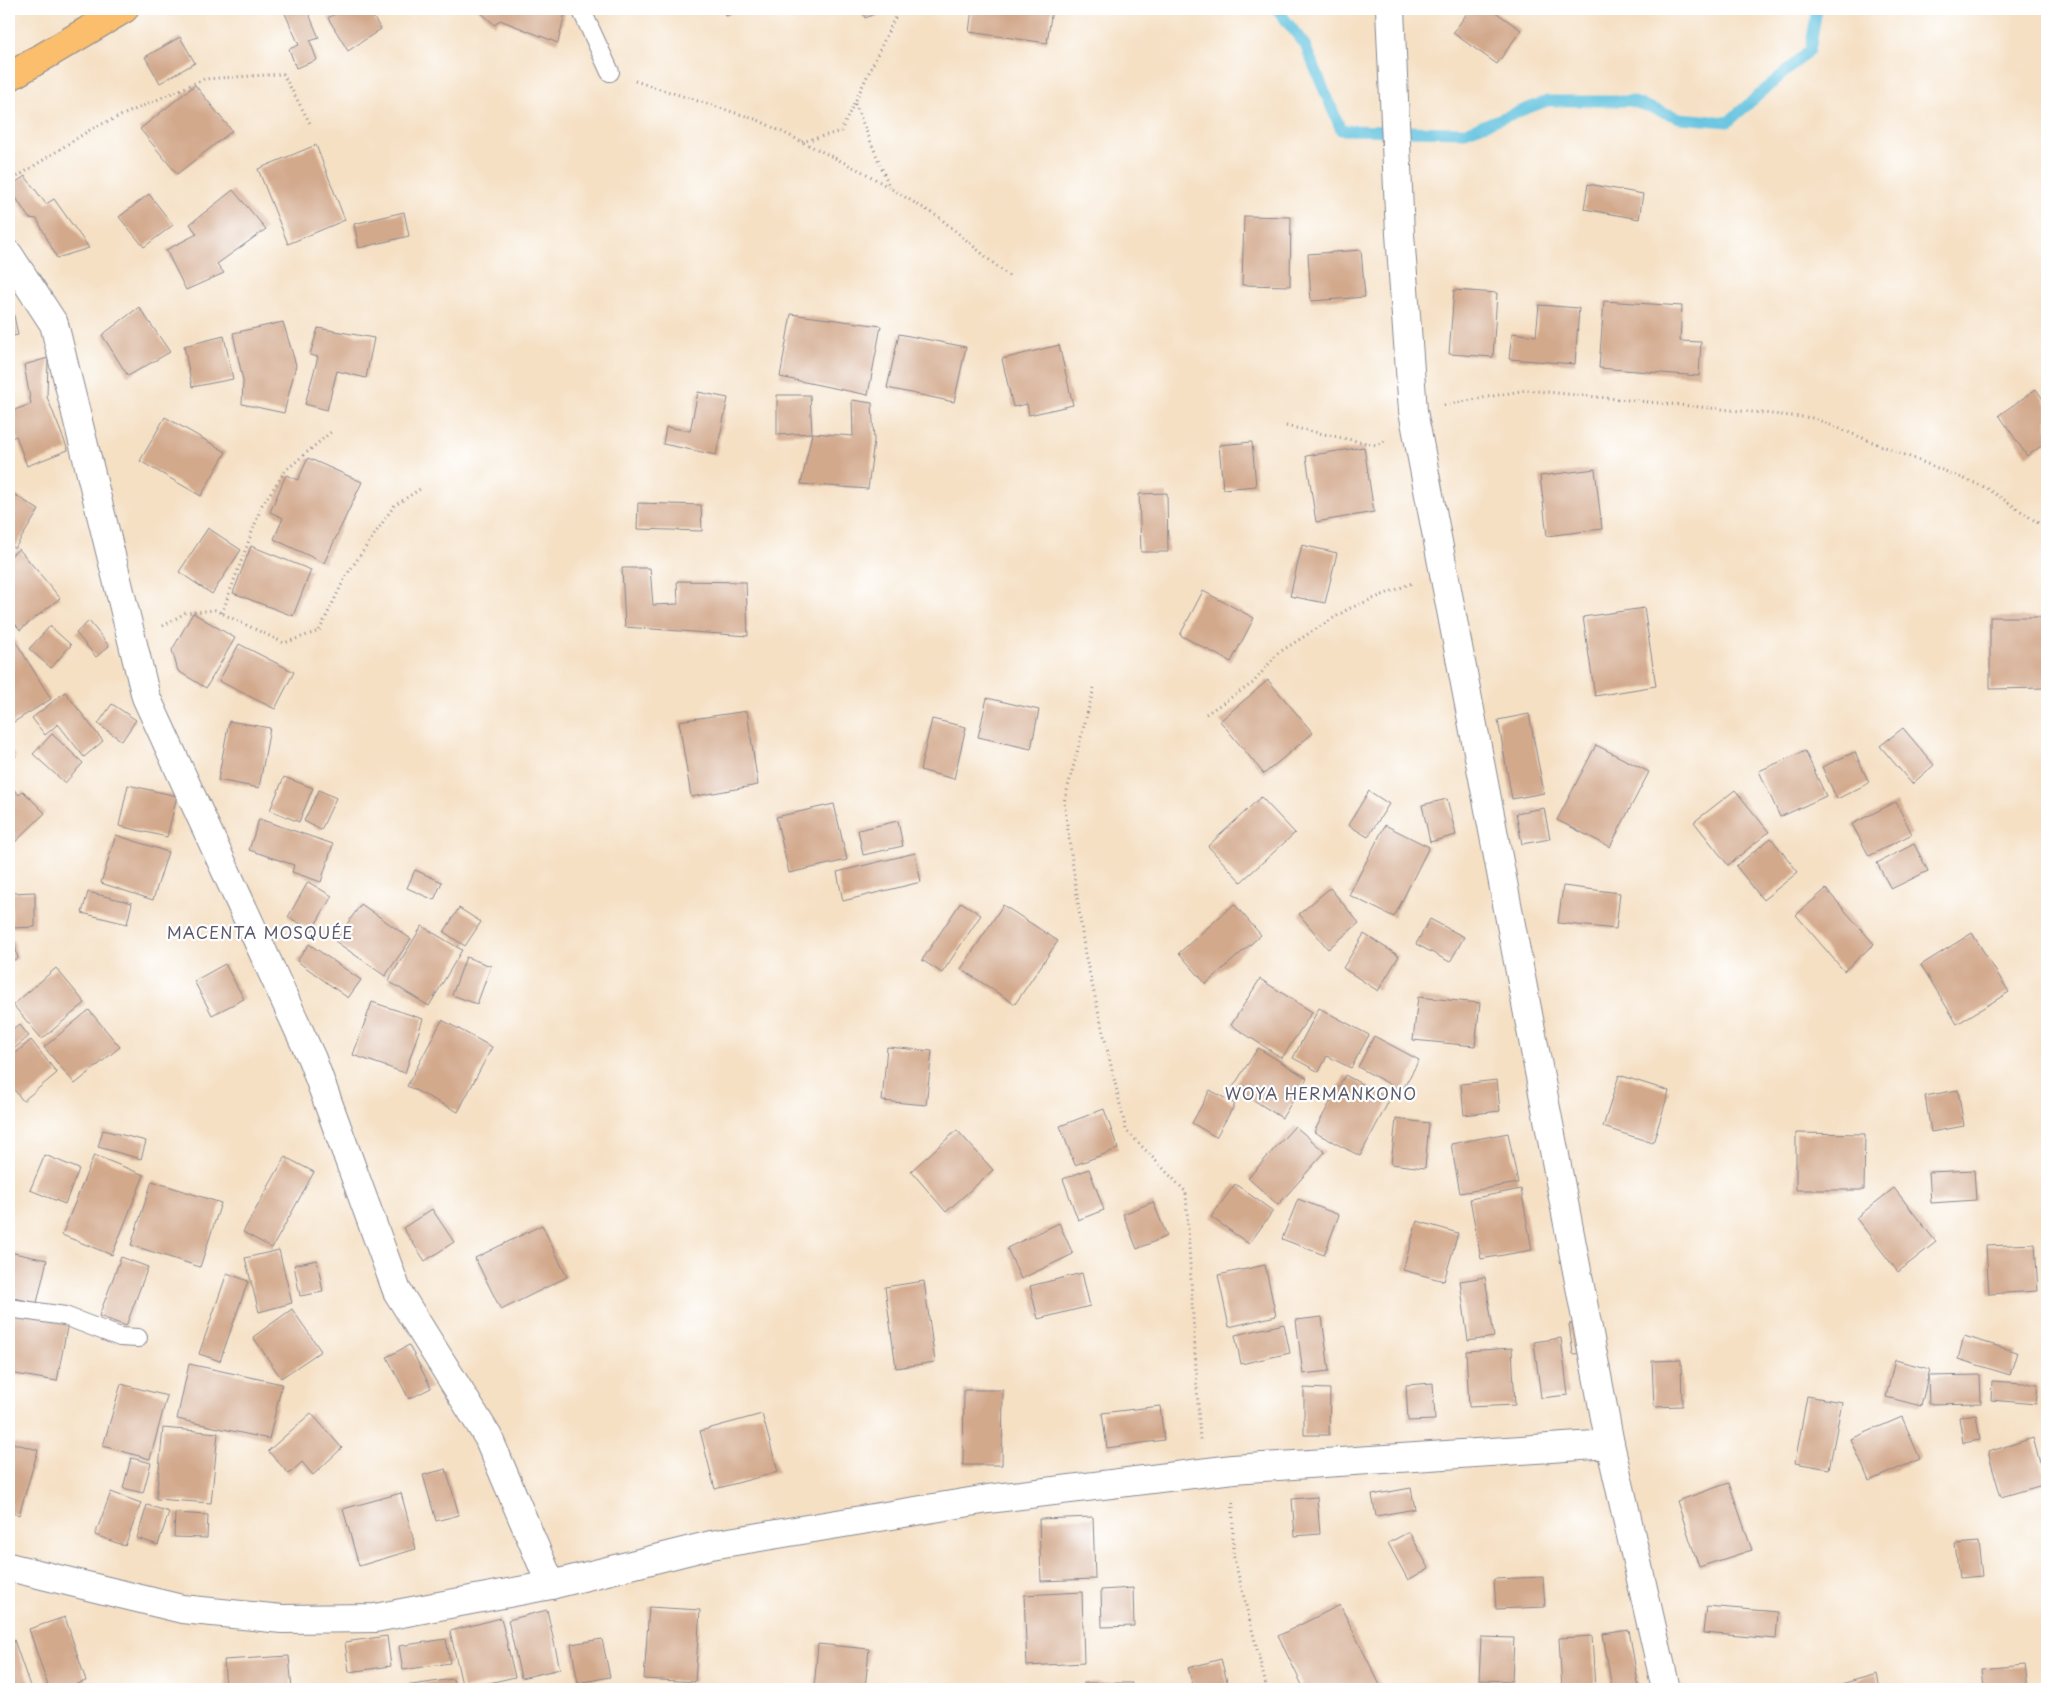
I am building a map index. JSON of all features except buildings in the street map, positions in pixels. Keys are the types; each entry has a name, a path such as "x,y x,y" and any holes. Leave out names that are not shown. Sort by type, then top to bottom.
{"highway":[{"path":"9,77 124,9"}],"street":[{"path":"1390,9 1396,153 1414,418 1610,1444 1666,1689"},
{"path":"9,254 54,324 146,697 312,1059 397,1291 488,1437 550,1585"},
{"path":"9,1567 182,1609 282,1619 375,1618 550,1585 711,1545 988,1499 1233,1469 1610,1444"}],"lane":[{"path":"581,9 610,72"},
{"path":"9,1308 65,1316 120,1337 138,1338"}],"path":[{"path":"801,142 841,131 899,9"},
{"path":"610,72 758,120 865,173 940,218 1012,278"},
{"path":"9,182 93,128 204,79 283,74 311,124"},
{"path":"854,103 891,189"},
{"path":"1286,426 1376,445 1414,418 1526,390 1813,418 1987,488 2047,529"},
{"path":"222,613 262,505 286,470 331,432"},
{"path":"132,644 185,613 214,610 284,643 319,631 346,576 394,506 420,489"},
{"path":"1206,714 1253,683 1278,653 1348,610 1444,571"},
{"path":"1094,688 1064,802 1085,954 1126,1130 1186,1192 1202,1473"},
{"path":"1233,1469 1232,1554 1267,1689"}],"waterway":[{"path":"1277,9 1305,45 1341,130 1465,132 1547,101 1631,101 1680,118 1728,122 1810,50 1817,9"}],"district":[{"name":"MACENTA MOSQUÉE","path":"260,933"},
{"name":"WOYA HERMANKONO","path":"1321,1094"}]}
